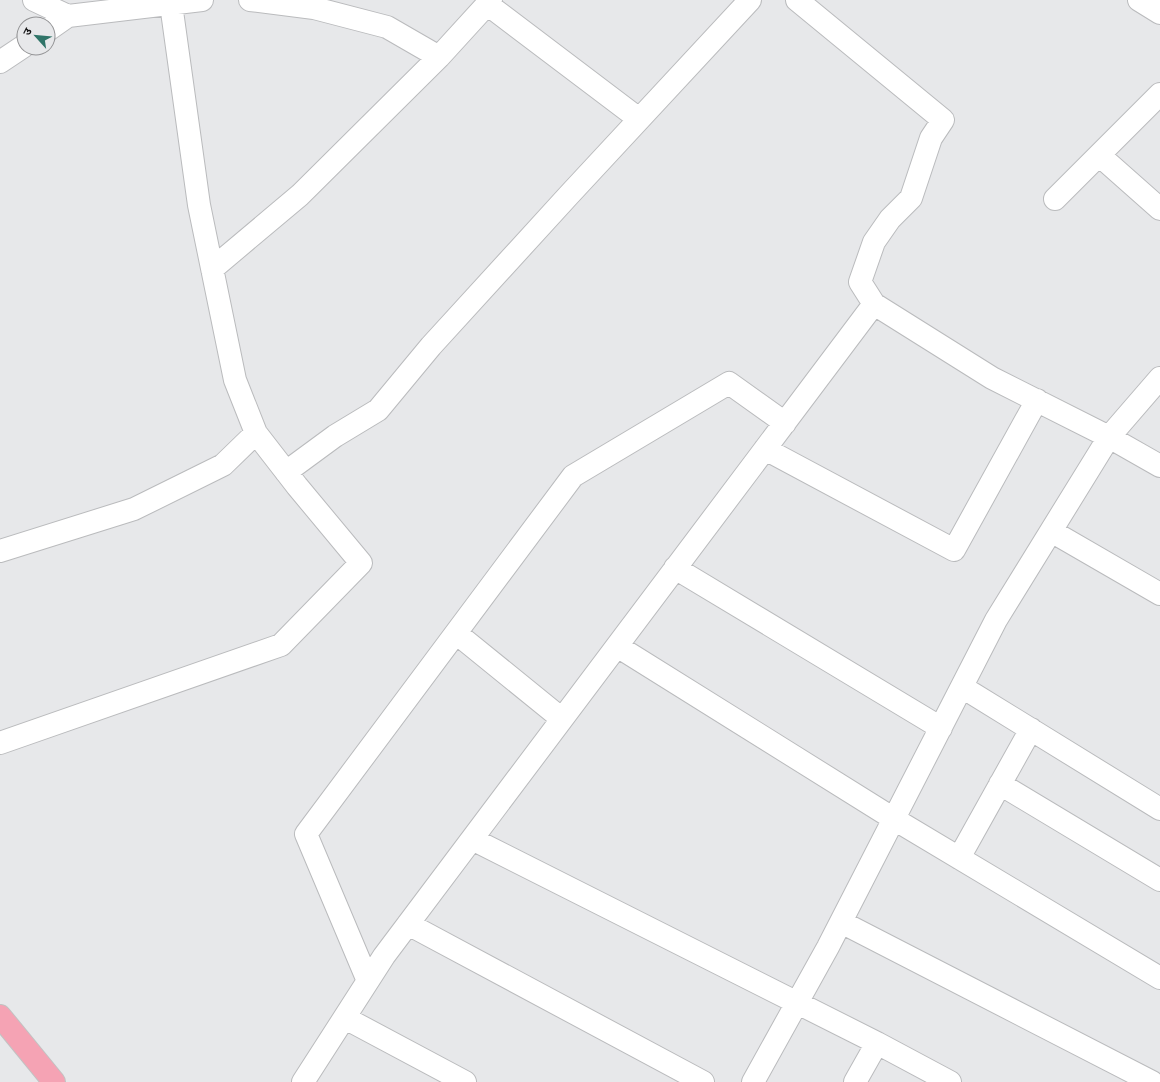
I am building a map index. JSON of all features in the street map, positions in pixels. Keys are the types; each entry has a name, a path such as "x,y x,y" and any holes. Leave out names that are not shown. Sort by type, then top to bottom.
{"main road":[{"path":"0,1016 54,1082"}],"street":[{"path":"34,0 68,16"},
{"path":"56,24 68,16 202,0"},
{"path":"250,0 314,8 387,27 439,57"},
{"path":"286,472 335,436 378,410 431,346 750,0"},
{"path":"797,0 943,120 931,138 911,198 890,219 874,242 860,282 874,304 992,378 1109,437 1160,466"},
{"path":"1139,0 1160,13"},
{"path":"212,269 300,195 439,57 489,2 639,120"},
{"path":"0,743 281,645 361,563 256,433 235,380 199,205 171,4"},
{"path":"0,62 16,51"},
{"path":"1055,199 1160,94"},
{"path":"1099,155 1160,209"},
{"path":"303,1082 384,956 874,304"},
{"path":"753,1082 798,1003 841,922 996,620 1109,437 1160,378"},
{"path":"368,981 306,834 573,476 729,383 785,422"},
{"path":"766,448 954,550 1037,400"},
{"path":"0,551 134,509 223,466 256,433"},
{"path":"1051,532 1160,594"},
{"path":"676,568 941,728"},
{"path":"456,633 562,719"},
{"path":"617,646 894,819 1160,978"},
{"path":"962,687 1160,809"},
{"path":"959,858 1031,729"},
{"path":"1000,784 1160,880"},
{"path":"472,839 877,1043 950,1082"},
{"path":"841,922 1141,1080"},
{"path":"408,924 702,1082"},
{"path":"345,1018 464,1082"},
{"path":"855,1082 877,1043"}]}
